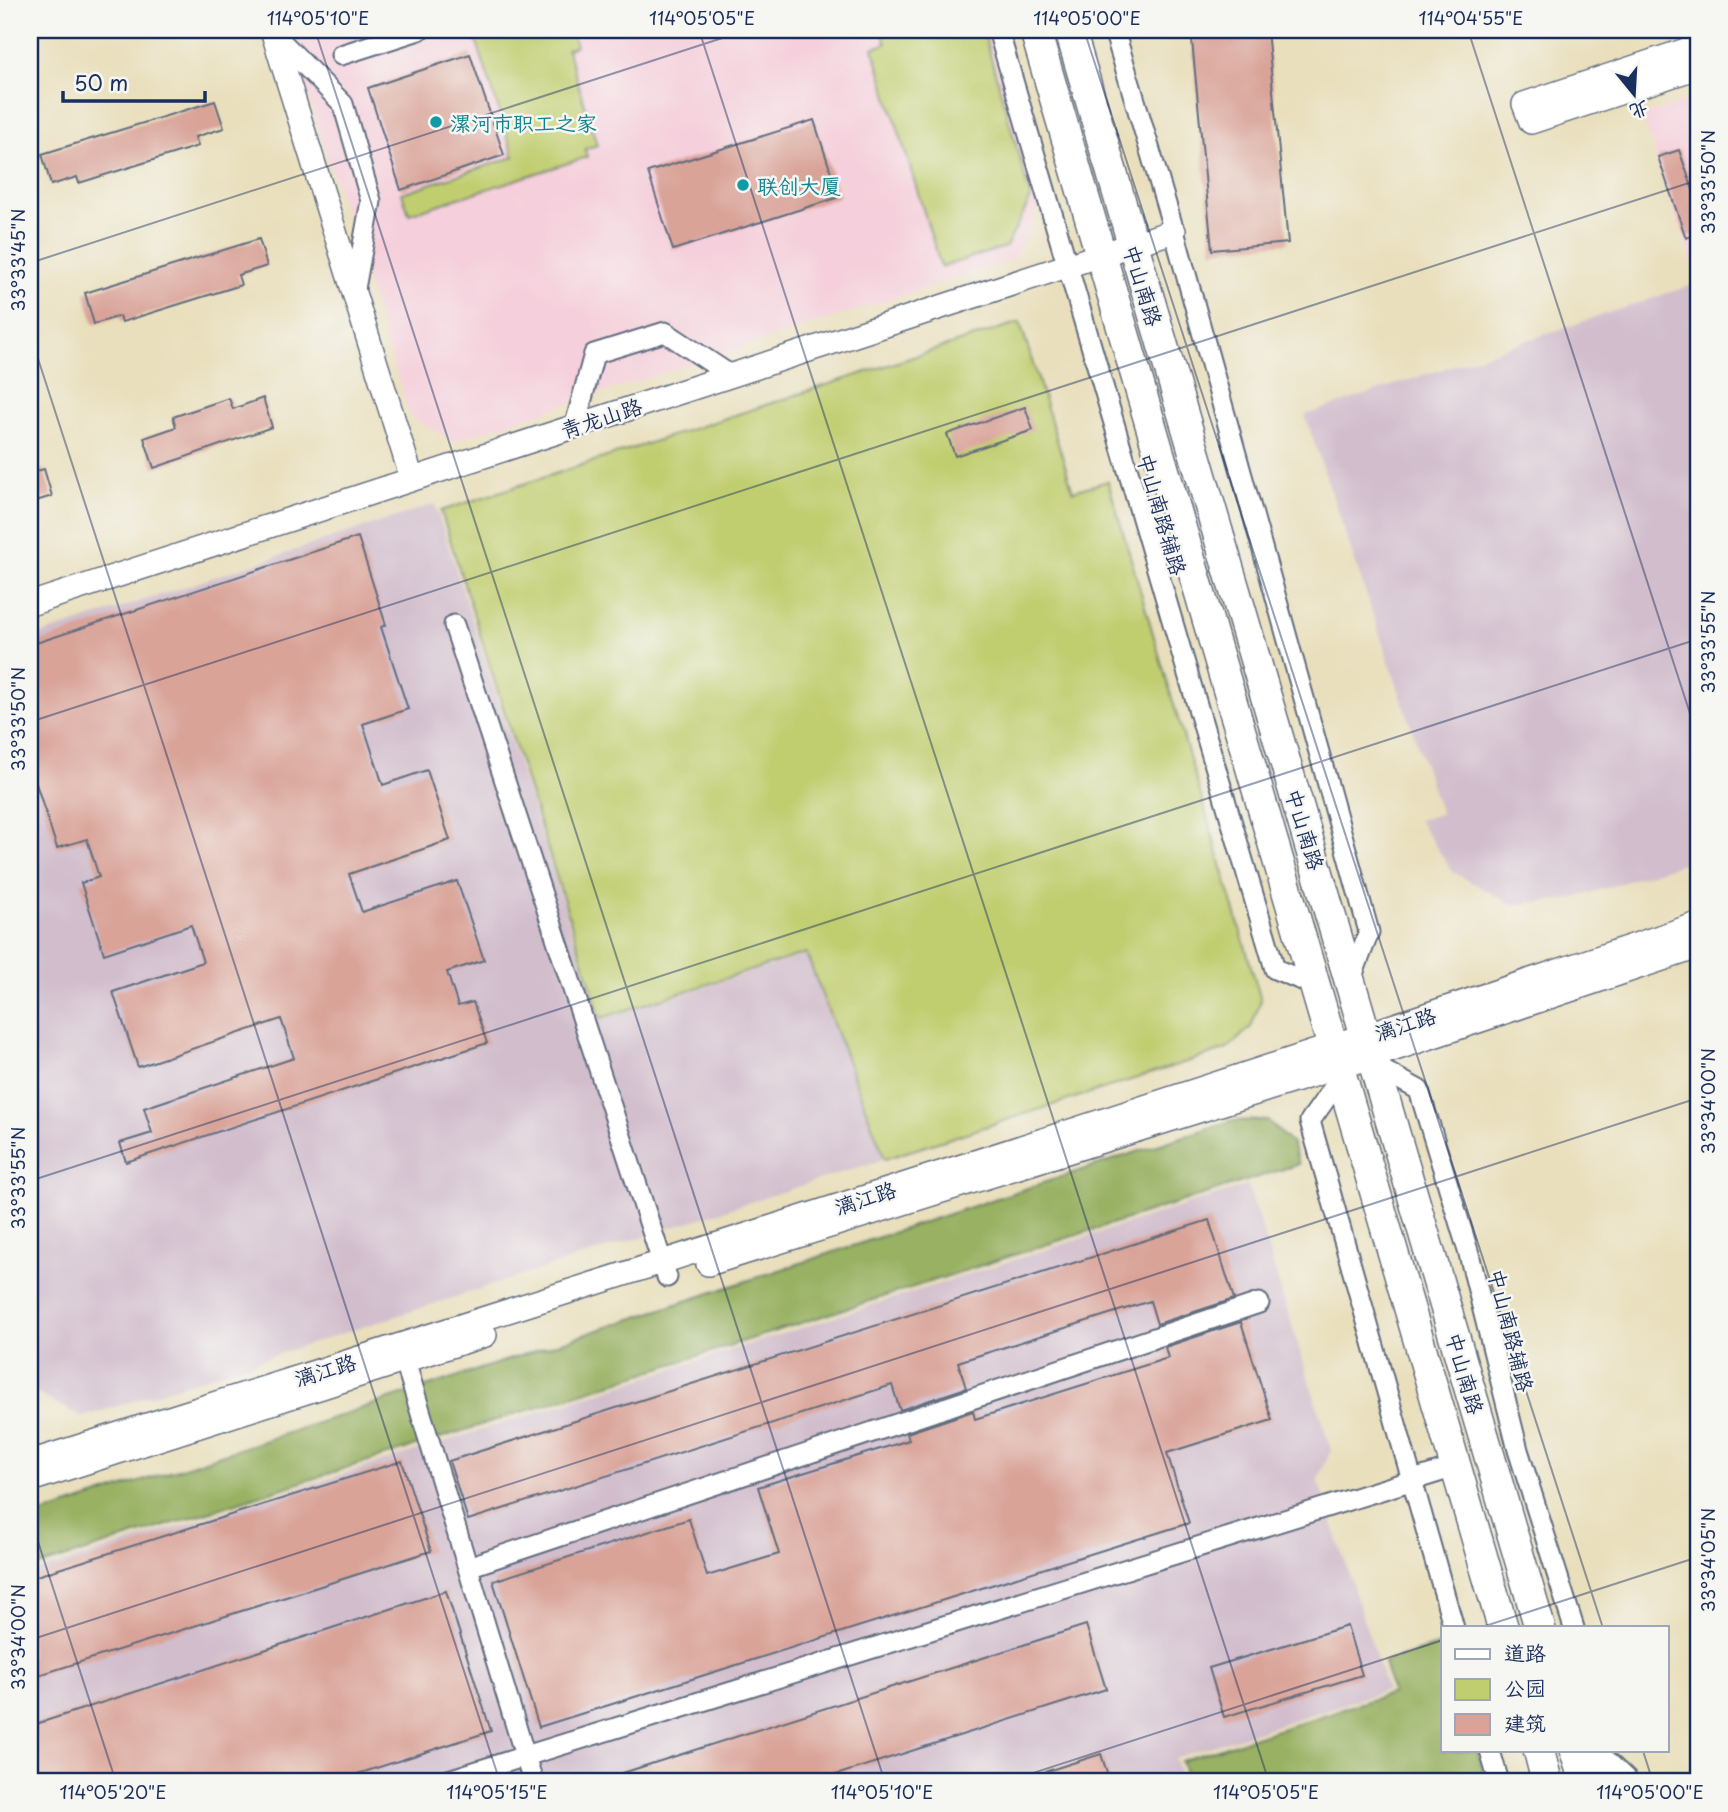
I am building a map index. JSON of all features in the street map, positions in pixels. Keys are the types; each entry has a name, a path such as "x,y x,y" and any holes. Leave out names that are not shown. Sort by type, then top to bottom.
{"main road":[{"name":"中山南路","path":"1035,30 1502,1626"},
{"name":"中山南路","path":"1070,30 1373,1053 1504,1453 1540,1626"},
{"path":"1455,1467 1504,1453"},
{"path":"1537,1752 1538,1782"},
{"path":"1537,1752 1547,1782"},
{"path":"1577,1752 1607,1771"},
{"path":"1592,1752 1607,1771"}],"street":[{"path":"341,55 419,30"},
{"name":"中山南路辅路","path":"998,30 1275,970 1314,985"},
{"path":"1114,30 1174,231 1369,932 1351,979"},
{"path":"272,31 412,479"},
{"path":"272,31 343,104 371,201 354,296"},
{"path":"1698,46 1524,104 1531,122 1698,67"},
{"name":"青龙山路","path":"30,604 1174,231"},
{"path":"575,425 594,354 665,332 730,375"},
{"path":"454,625 664,1270"},
{"name":"漓江路","path":"1373,1053 1698,924"},
{"name":"漓江路","path":"31,1468 664,1270 1373,1053 1698,947"},
{"path":"1337,1063 1310,1121 1410,1481 1453,1626"},
{"name":"漓江路","path":"31,1468 405,1361 664,1270"},
{"path":"468,1567 1259,1303"},
{"path":"405,1361 533,1782"},
{"path":"1504,1453 1573,1626"},
{"path":"442,1782 1455,1467"},
{"path":"1490,1752 1499,1782"}],"shaded area":[{"path":"287,30 986,30 1040,203 1014,259 453,441 410,417"},
{"path":"1698,97 1698,276 1697,277 1642,116"},
{"path":"1698,283 1698,858 1572,899 1513,905 1453,872 1418,820 1441,814 1305,415"},
{"path":"435,504 600,1020 806,955 884,1159 83,1417 35,1393 30,1377 30,638"},
{"path":"1248,1185 1331,1450 1318,1480 1387,1690 1175,1758 1182,1782 30,1782 30,1574"}],"green space":[{"path":"473,30 571,30 576,46 567,49 597,145 585,149 587,157 409,214 402,193 514,157"},
{"path":"882,30 983,30 1031,198 1006,247 941,267 873,48 886,44"},
{"path":"1020,322 1073,491 1108,481 1261,1000 1251,1027 1227,1049 885,1159 806,953 601,1018 441,511"},
{"path":"1267,1120 1292,1144 1299,1164 30,1569 30,1518 1230,1121"},
{"path":"1441,1645 1441,1752 1477,1752 1487,1782 1188,1782 1181,1761 1392,1693 1384,1662"}],"building":[{"path":"1191,30 1267,30 1288,243 1212,250"},
{"name":"漯河市职工之家","path":"470,54 504,155 401,190 368,88"},
{"path":"215,101 224,128 195,137 198,146 79,183 77,177 51,185 42,154"},
{"name":"联创大厦","path":"814,120 839,197 673,250 648,172"},
{"path":"1679,150 1698,204 1698,234 1686,238 1658,157"},
{"path":"259,239 267,266 238,275 241,285 122,322 120,316 94,324 85,293"},
{"path":"229,398 233,409 263,398 272,427 154,468 144,438 176,427 173,417"},
{"path":"1025,407 1033,430 955,456 947,434"},
{"path":"44,469 52,496 30,503 30,473"},
{"path":"358,537 386,625 381,627 408,709 363,724 383,785 427,770 450,840 349,874 362,912 457,881 484,960 447,972 458,1006 473,1002 487,1043 126,1162 120,1143 152,1133 144,1108 294,1058 281,1019 138,1067 113,992 203,962 191,925 104,954 81,883 99,877 87,839 57,848 30,765 30,645"},
{"path":"1209,1220 1234,1299 1157,1324 1150,1301 958,1362 966,1388 900,1410 892,1385 468,1520 449,1461"},
{"path":"1241,1322 1272,1420 1167,1453 1189,1523 539,1727 493,1581 689,1519 707,1576 779,1554 758,1487 909,1440 907,1433 973,1411 975,1419 1168,1358 1165,1347"},
{"path":"402,1461 431,1551 30,1678 30,1578"},
{"path":"446,1591 491,1731 333,1782 30,1782 30,1726"},
{"path":"1086,1625 1106,1689 814,1782 605,1782 604,1779"},
{"path":"1347,1626 1362,1675 1224,1717 1209,1668"},
{"path":"1101,1754 1110,1782 1022,1782 1022,1779"}],"place":[{"name":"漯河市职工之家","path":"436,122"},
{"name":"联创大厦","path":"743,185"}]}
